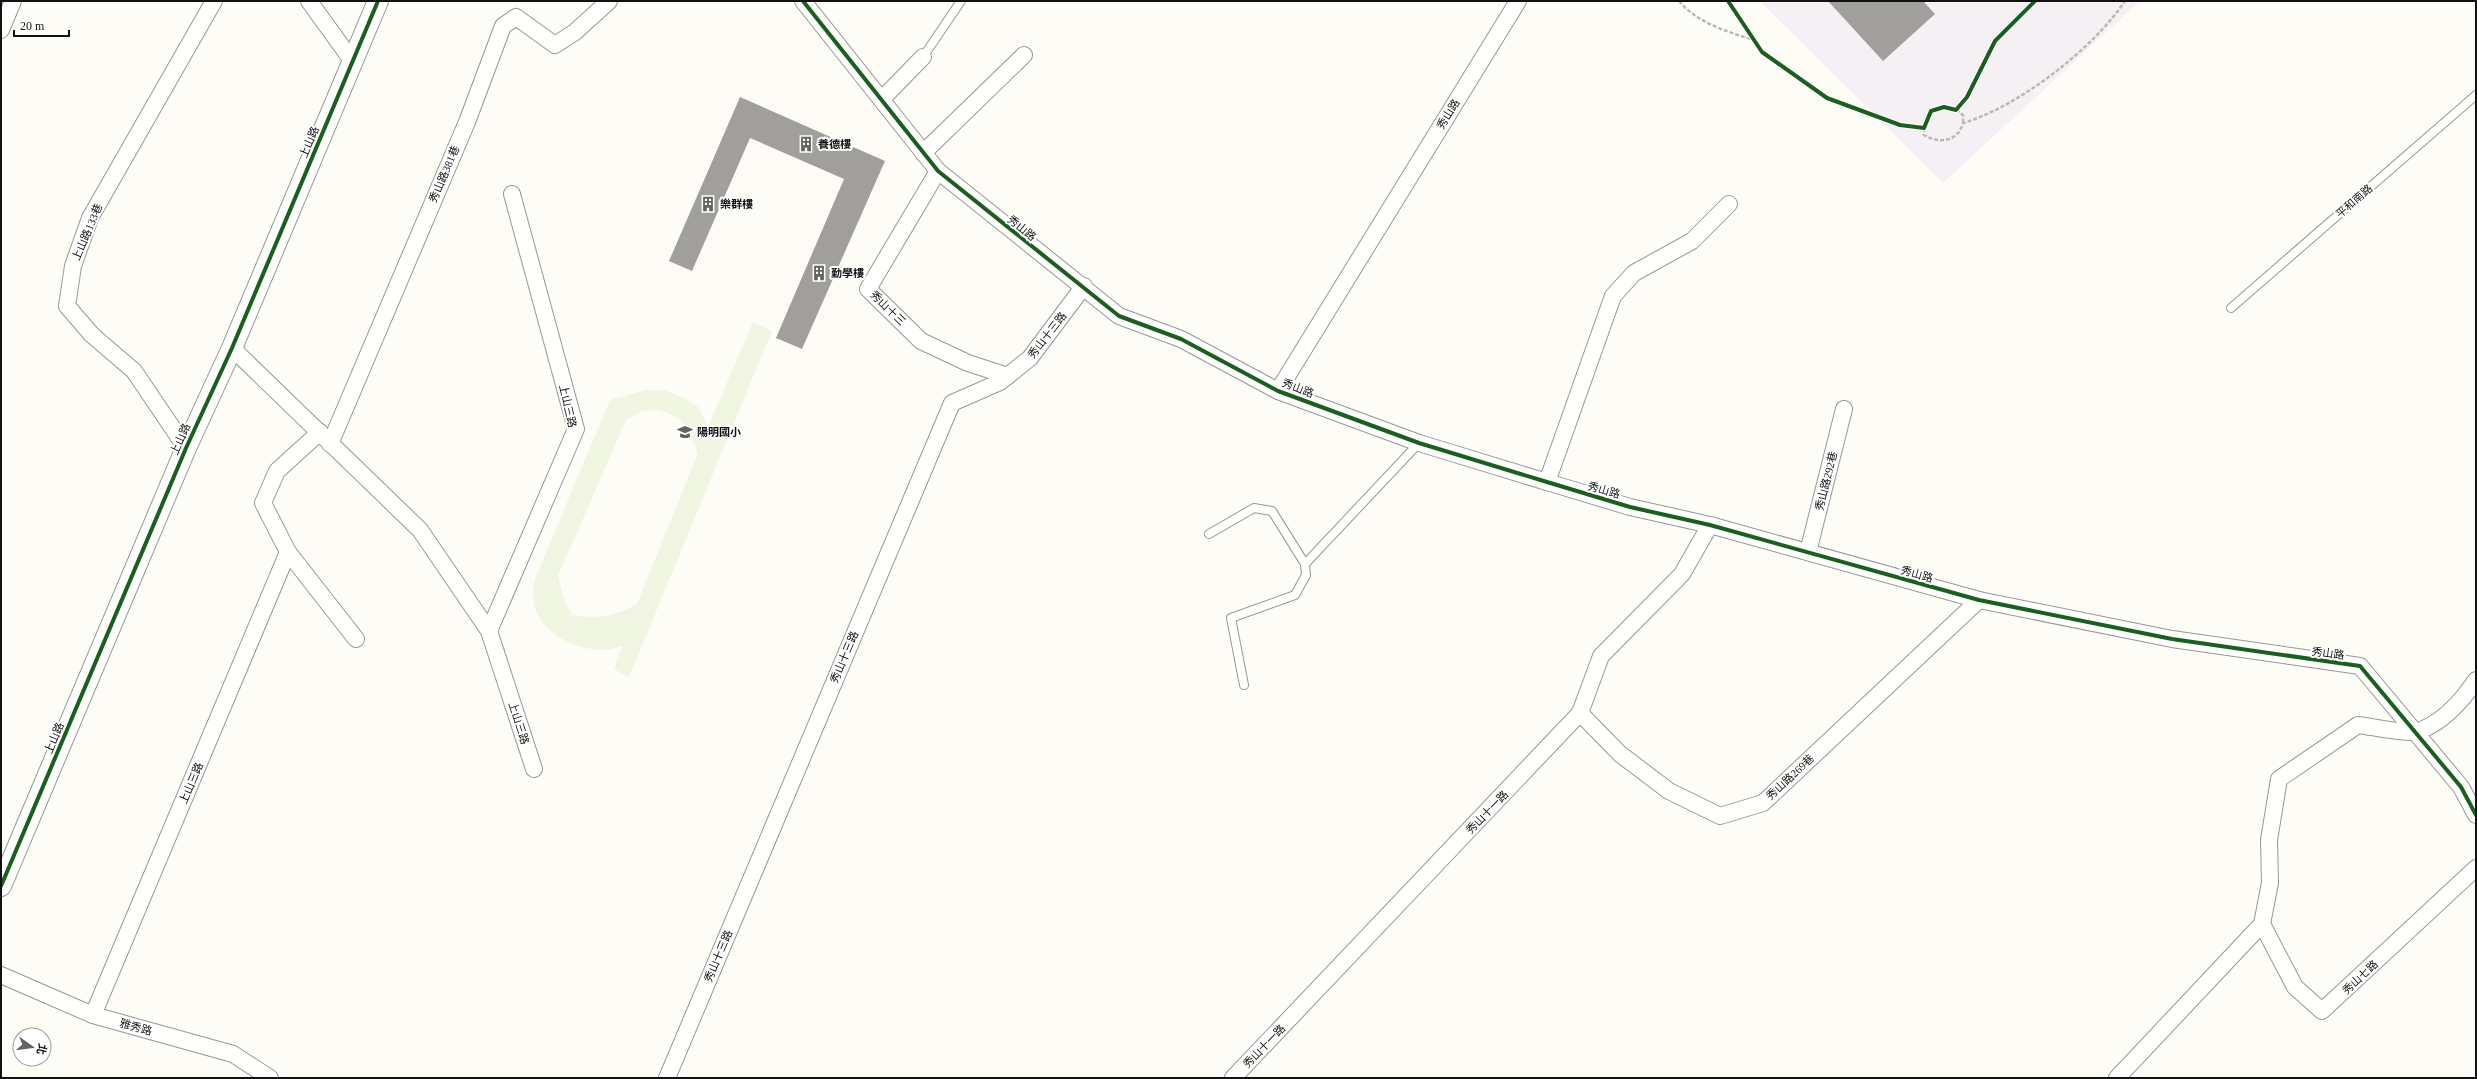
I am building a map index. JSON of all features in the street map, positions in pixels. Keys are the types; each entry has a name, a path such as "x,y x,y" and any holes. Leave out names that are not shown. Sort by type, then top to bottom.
{"street":[{"path":"1,30 13,1"},
{"name":"上山路133巷","path":"186,448 134,371 92,336 67,306 72,266 90,218 214,1"},
{"path":"309,1 354,62"},
{"name":"上山路","path":"1,886 186,448 232,348 354,62 378,1"},
{"name":"秀山路381巷","path":"325,438 467,122 503,26 516,17 555,45 576,32 609,1"},
{"name":"秀山路","path":"803,1 938,172 1084,286 1119,316 1180,339 1278,391 1418,442 1630,507 1710,525 1979,600 2172,639 2360,666 2461,787 2476,815"},
{"name":"秀山路","path":"1278,391 1518,1"},
{"path":"923,153 1024,55"},
{"path":"882,100 923,58"},
{"name":"秀山十三","path":"938,172 868,289 921,341 968,363 1008,376"},
{"name":"上山三路","path":"489,631 576,430 512,194"},
{"path":"1547,482 1613,296 1634,273 1692,241 1729,204"},
{"name":"秀山十三路","path":"667,1078 952,403 1008,376 1030,358 1084,286"},
{"name":"上山三路","path":"232,348 420,530 489,631 534,769"},
{"name":"秀山路292巷","path":"1808,552 1844,409"},
{"path":"325,438 277,471 264,503 288,552 356,639"},
{"name":"秀山十一路","path":"1233,1078 1580,712 1601,656 1682,574 1710,525"},
{"name":"上山三路","path":"93,1015 288,552"},
{"name":"秀山路269巷","path":"1580,712 1620,754 1669,791 1720,816 1762,803 1979,600"},
{"path":"2117,1078 2262,924 2270,883 2269,840 2279,779 2358,725 2415,732 2441,717 2462,700 2476,680"},
{"name":"秀山七路","path":"2262,924 2295,987 2322,1011 2476,868"},
{"name":"雅秀路","path":"1,975 93,1015 233,1054 270,1078"}],"lane":[{"path":"923,58 961,1"},
{"name":"平和南路","path":"2231,308 2476,95"},
{"path":"1305,564 1418,442"},
{"path":"1209,534 1254,508 1272,511 1305,564 1306,575 1295,595 1231,618 1244,685"}],"path":[{"path":"1679,1 1697,16 1718,28 1754,40"},
{"path":"1963,124 1980,118 2025,94 2096,36 2125,1"},
{"path":"1748,31 1758,46"},
{"path":"1956,110 1960,106"},
{"path":"1926,123 1924,128 1924,136 1945,141 1961,130 1963,124 1964,115 1950,108"},
{"path":"1918,127 1924,128"}],"shaded area":[{"path":"1760,1 2140,1 1943,183"}],"green space":[{"path":"753,322 772,331 629,677 614,669 622,646 606,650 590,649 567,642 548,628 536,609 533,596 535,579 610,400 646,390 664,390 684,398 698,407 708,427","holes":["658,410 675,416 685,425 698,453 637,604 621,612 606,616 589,617 572,615 563,597 558,576 626,420 643,411"]}],"building":[{"path":"1828,1 1923,1 1935,14 1883,61"},
{"path":"740,97 885,161 802,349 776,338 844,179 750,138 692,271 669,261"}],"cycle path":[{"path":"1,886 186,448 232,348 378,1"},
{"path":"803,1 938,171 1119,316 1181,339 1278,391 1419,443 1630,507 1710,525 1979,600 2172,639 2360,666 2461,787 2476,815"},
{"path":"1728,1 1762,52 1827,98 1900,125 1924,128 1931,111 1944,107 1956,110 1967,97 1995,41 2035,1"}],"place":[{"name":"養德樓","path":"806,144"},
{"name":"樂群樓","path":"708,204"},
{"name":"勤學樓","path":"819,273"},
{"name":"陽明國小","path":"685,432"}]}
